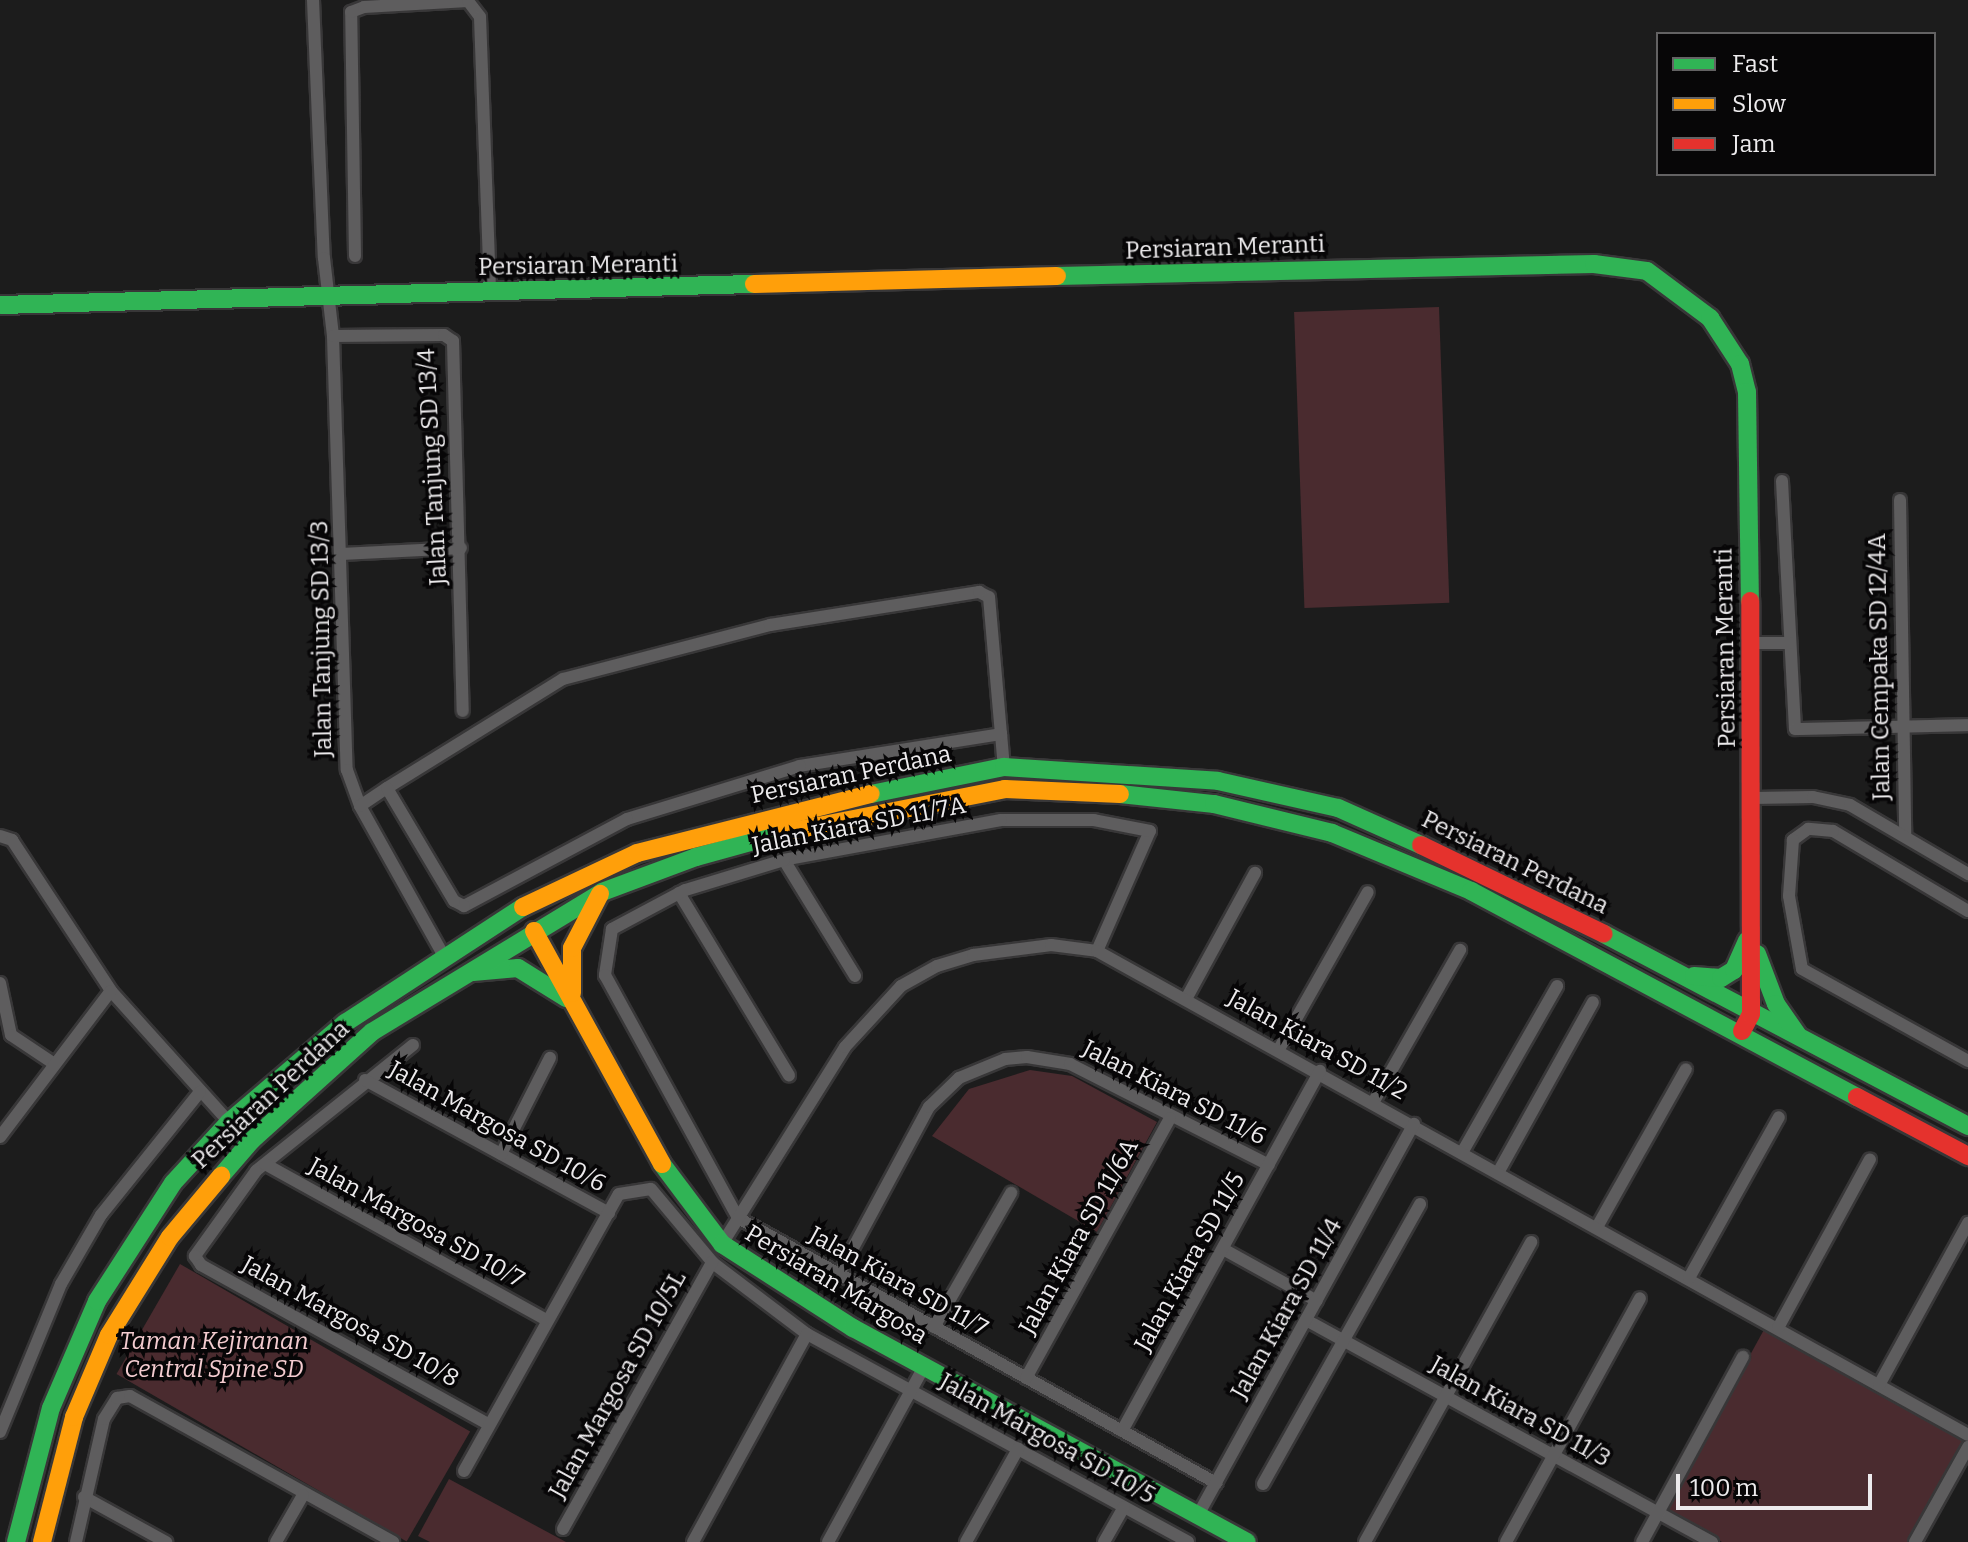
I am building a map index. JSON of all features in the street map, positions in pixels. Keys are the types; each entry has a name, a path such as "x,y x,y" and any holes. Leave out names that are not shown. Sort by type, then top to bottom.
{"main road":[{"name":"Persiaran Meranti","path":"0,305 1594,264 1647,271 1688,297 1710,318 1740,364 1747,392 1753,798 1751,1014 1742,1031"},
{"name":"Persiaran Perdana","path":"16,1542 51,1408 87,1321 142,1225 229,1122 333,1032 451,952 591,872 637,853 804,807 1004,767 1062,767 1218,781 1338,808 1442,852 1684,973 1804,1044 1968,1126"},
{"name":"Persiaran Perdana","path":"42,1542 74,1417 109,1335 212,1180 372,1032 534,931 602,892 683,861 802,828 1005,789 1060,788 1214,804 1332,833 1430,871 1742,1031 1968,1156"},
{"path":"451,952 515,928 534,931 542,909 591,872"},
{"path":"573,1003 572,948 602,892"},
{"path":"1684,973 1721,978 1734,970 1751,928"},
{"path":"1751,928 1766,984 1804,1044"},
{"name":"Persiaran Margosa","path":"534,931 656,1156 722,1244 924,1367 1247,1542"},
{"path":"466,973 518,968 535,974 573,1003"},
{"path":"51,1408 74,1417"}],"street":[{"name":"Jalan Tanjung SD 13/3","path":"313,0 333,336 346,757 360,806 451,952"},
{"path":"355,256 351,12 364,7 468,1 477,7 490,291"},
{"name":"Jalan Tanjung SD 13/4","path":"333,336 444,335 453,341 461,548 463,711"},
{"path":"1782,481 1795,729 1968,725"},
{"name":"Jalan Cempaka SD 12/4A","path":"1900,500 1905,834"},
{"path":"342,554 461,548"},
{"path":"360,806 563,679 770,625 979,592 990,601 1004,767"},
{"path":"1750,643 1790,643"},
{"path":"387,788 454,901 464,906 627,819 800,766 1001,734"},
{"path":"1753,798 1830,799 1905,834 1968,874"},
{"name":"Jalan Kiara SD 11/7A","path":"738,1218 608,988 604,952 612,929 679,893 784,860 1001,820 1094,820 1150,831 1097,951"},
{"path":"1968,911 1833,831 1808,829 1793,840 1789,896 1802,969 1968,1061"},
{"path":"0,836 12,840 111,991 229,1122"},
{"path":"784,860 855,976"},
{"path":"1186,999 1255,873"},
{"path":"1279,1049 1368,892"},
{"path":"679,893 789,1075"},
{"name":"Jalan Kiara SD 11/2","path":"722,1244 845,1047 901,986 937,966 973,955 1051,945 1097,951 1374,1101 1968,1435"},
{"path":"1374,1101 1460,950"},
{"path":"0,983 11,1035 53,1063"},
{"path":"1463,1151 1557,986"},
{"path":"0,1137 53,1063 111,991"},
{"path":"1499,1171 1593,1002"},
{"path":"265,1164 365,1080 413,1045"},
{"name":"Jalan Kiara SD 11/6","path":"839,1274 929,1107 951,1084 983,1066 1027,1057 1059,1060 1269,1165"},
{"path":"501,1154 550,1058"},
{"path":"1597,1227 1686,1069"},
{"name":"Jalan Kiara SD 11/5","path":"1122,1431 1320,1071"},
{"name":"Jalan Margosa SD 10/6","path":"365,1080 609,1213"},
{"path":"0,1432 16,1384 79,1253 101,1215 200,1092"},
{"path":"1689,1278 1779,1117"},
{"name":"Jalan Kiara SD 11/6A","path":"1026,1378 1170,1118"},
{"name":"Jalan Kiara SD 11/4","path":"1198,1515 1414,1124"},
{"path":"1778,1328 1870,1159"},
{"name":"Jalan Margosa SD 10/8","path":"265,1164 198,1246 195,1256 201,1265 486,1423"},
{"name":"Jalan Margosa SD 10/7","path":"265,1164 546,1320"},
{"name":"Jalan Margosa SD 10/5","path":"609,1213 619,1194 640,1188 660,1194 712,1262 807,1334 1188,1542"},
{"path":"934,1327 1011,1193"},
{"path":"1263,1484 1420,1204"},
{"path":"464,1471 486,1423 609,1213"},
{"name":"Jalan Kiara SD 11/7","path":"738,1218 1216,1483"},
{"path":"1879,1385 1968,1223"},
{"path":"1365,1542 1531,1242"},
{"path":"1223,1249 1317,1301"},
{"name":"Jalan Margosa SD 10/5L","path":"563,1529 712,1262"},
{"path":"1506,1542 1640,1298"},
{"name":"Jalan Kiara SD 11/3","path":"1306,1320 1712,1542"},
{"path":"693,1542 807,1334"},
{"path":"1642,1542 1743,1357"},
{"path":"828,1542 924,1367"},
{"path":"76,1542 84,1497 111,1403 123,1397 136,1398 303,1495 393,1542"},
{"path":"1915,1542 1968,1447"},
{"path":"966,1542 1018,1449"},
{"path":"276,1542 303,1495"},
{"path":"84,1497 166,1542"},
{"path":"1104,1542 1124,1507"}],"green space":[{"path":"1439,307 1449,603 1304,608 1294,312"},
{"path":"1030,1070 1072,1076 1157,1122 1097,1232 932,1136 969,1089"},
{"name":"Taman Kejiranan Central Spine SD","path":"180,1264 470,1432 407,1541 116,1374"},
{"path":"1766,1326 1967,1438 1910,1542 1722,1542 1665,1510"},
{"path":"449,1479 566,1542 430,1542 418,1536"}],"traffic: fast":[{"path":"1057,276 1594,264 1647,271 1710,318 1740,364 1747,392 1750,601"},
{"path":"0,305 754,284"},
{"path":"871,794 1004,767 1218,781 1338,808 1421,845"},
{"path":"1120,794 1214,804 1332,833 1471,891 1857,1097"},
{"path":"221,1176 252,1140 372,1032 602,892 696,857 783,833"},
{"path":"16,1542 51,1408 97,1301 173,1183 229,1122 345,1023 523,907"},
{"path":"1604,934 1968,1126"},
{"path":"1694,976 1721,978 1734,970 1747,941"},
{"path":"1757,954 1776,1004 1797,1034"},
{"path":"473,972 518,968 566,998"},
{"path":"662,1164 722,1244 853,1328 1247,1542"}],"traffic: slow":[{"path":"754,284 1057,276"},
{"path":"783,833 1005,789 1120,794"},
{"path":"523,907 637,853 871,794"},
{"path":"572,993 572,948 600,894"},
{"path":"534,931 662,1164"},
{"path":"42,1542 74,1417 109,1335 170,1237 221,1176"}],"traffic: jam":[{"path":"1742,1031 1751,1014 1750,601"},
{"path":"1421,845 1604,934"},
{"path":"1857,1097 1968,1156"}]}
